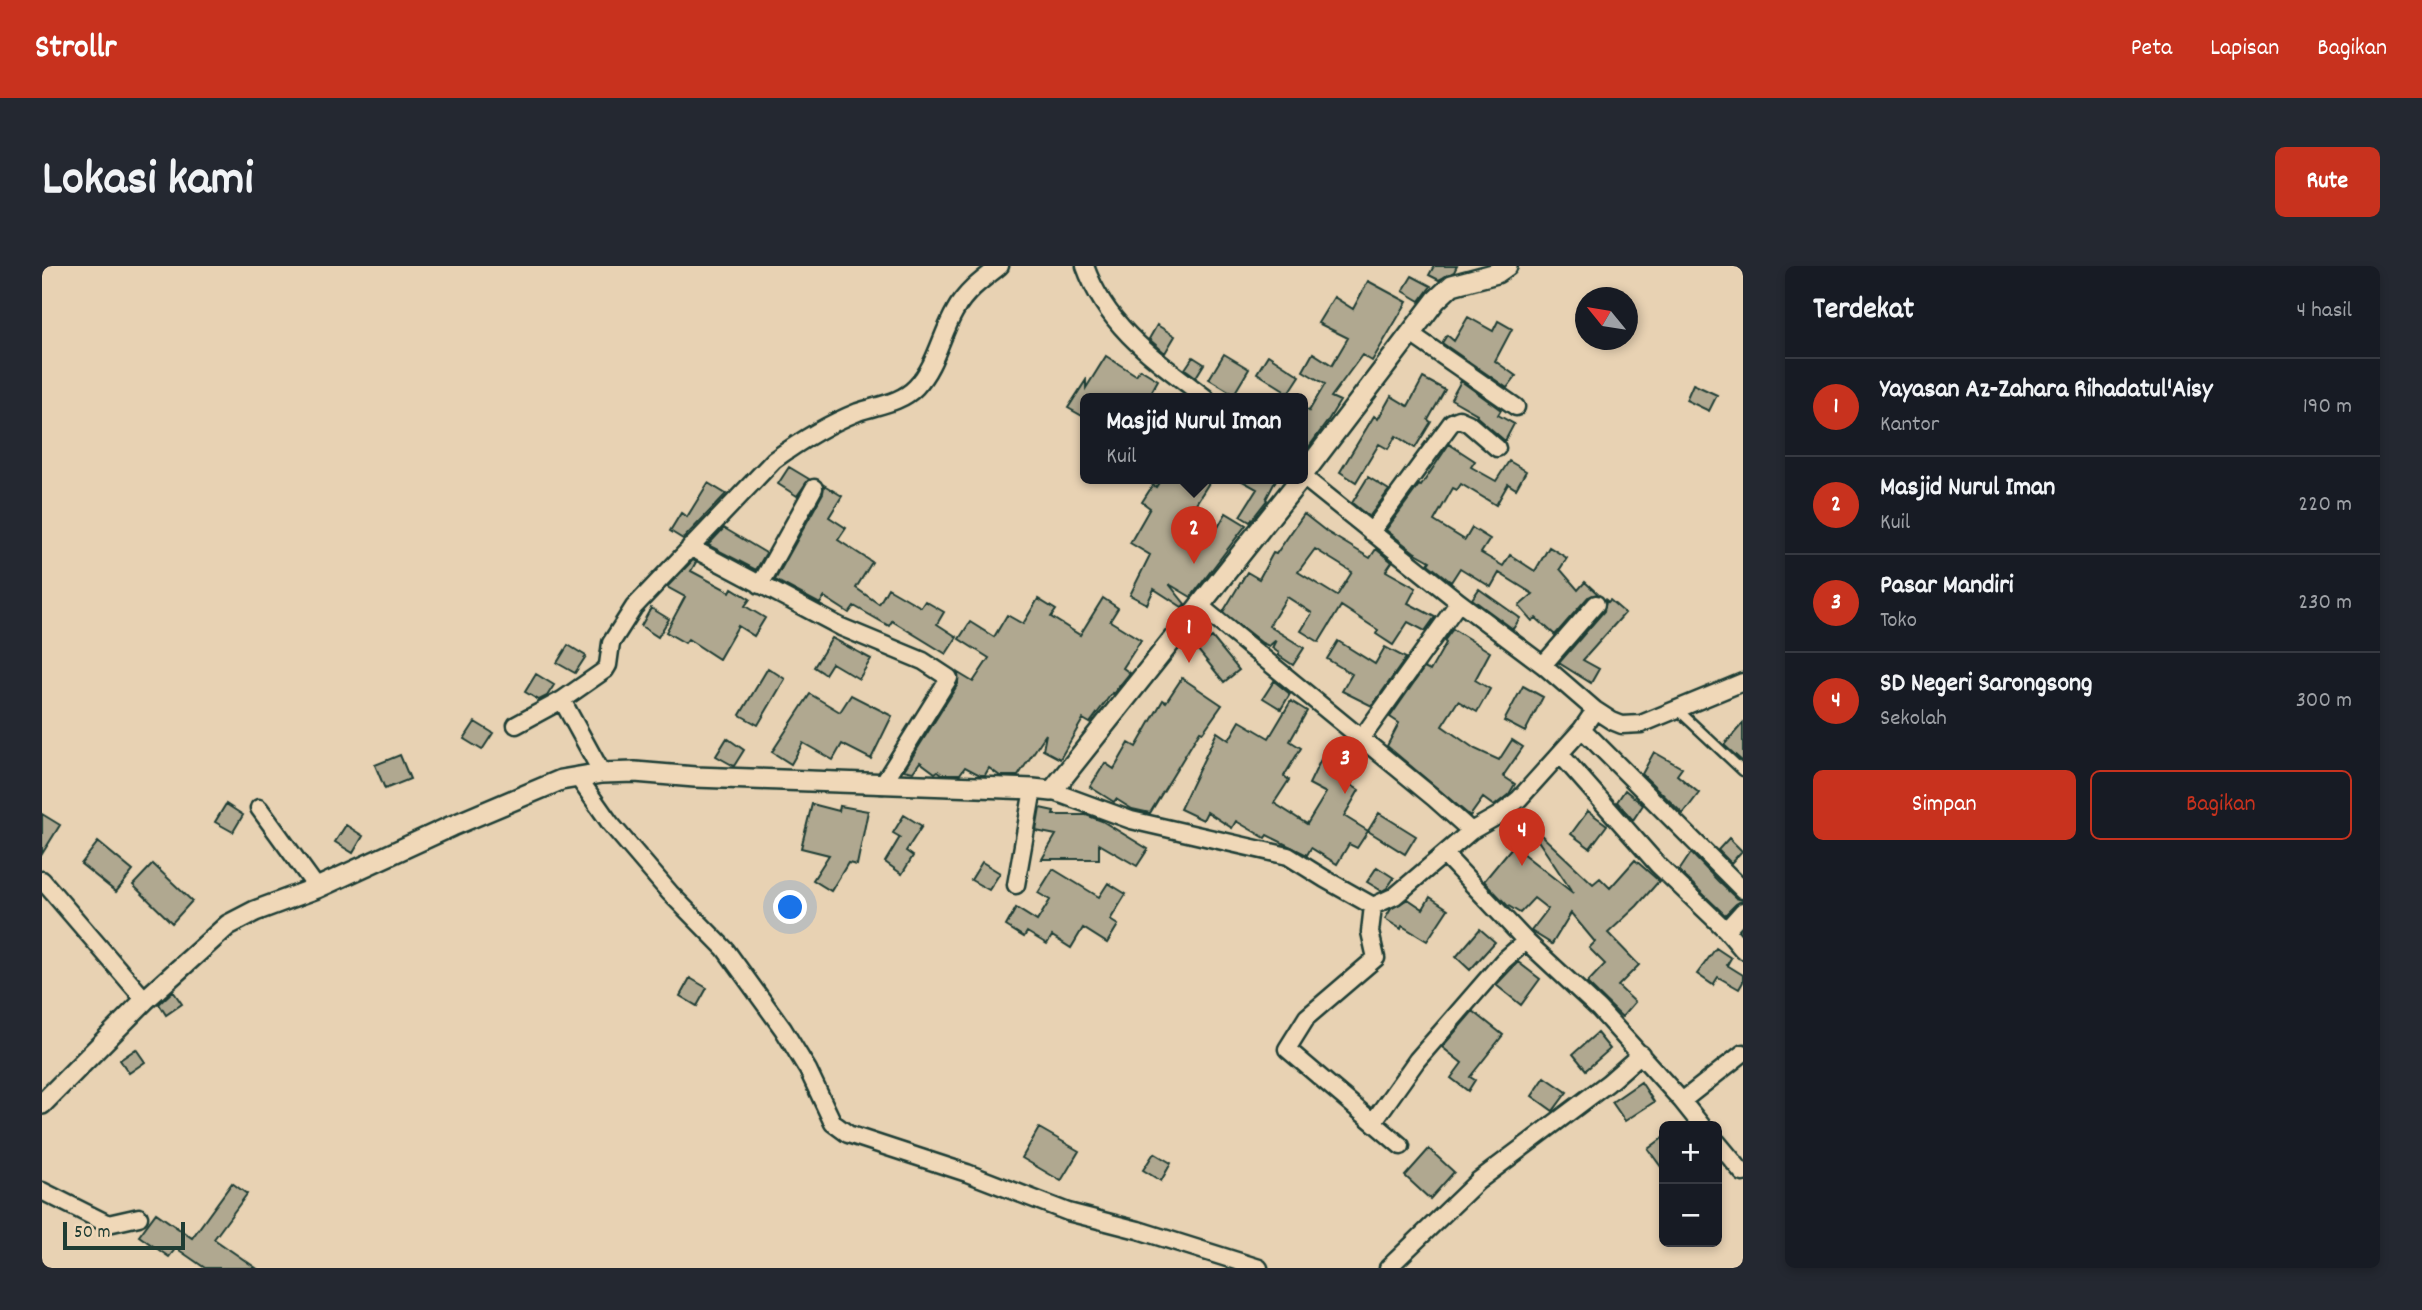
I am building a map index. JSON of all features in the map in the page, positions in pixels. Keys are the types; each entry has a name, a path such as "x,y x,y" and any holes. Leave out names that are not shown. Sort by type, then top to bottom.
{"street":[{"path":"516,725 562,700 605,670 611,643 634,607 767,467 799,442 858,412 899,400 914,389 927,374 956,308 965,295 1000,266"},
{"path":"1084,266 1102,301 1124,332 1200,393"},
{"path":"1308,469 1436,300 1452,285 1497,273 1507,266"},
{"path":"1411,334 1516,407"},
{"path":"1371,532 1452,422 1459,419 1468,423 1497,447"},
{"path":"1308,482 1612,721 1640,724 1743,682"},
{"path":"1016,885 1043,790 1200,606 1296,484"},
{"path":"760,585 814,488"},
{"path":"690,547 841,627 923,661 948,678 882,785"},
{"path":"1361,739 1459,602"},
{"path":"1544,665 1596,604"},
{"path":"1200,606 1471,831"},
{"path":"562,700 602,773"},
{"path":"1373,906 1395,896 1471,831 1520,799 1582,729 1595,710"},
{"path":"1582,729 1743,890"},
{"path":"1560,754 1658,865 1726,930 1743,950"},
{"path":"42,1104 145,1000 228,925 256,911 317,888 452,826 561,780 577,776 635,772 695,777 1043,790 1131,820 1288,856 1373,906"},
{"path":"577,776 610,823 670,893 725,949 783,1029 808,1070 833,1123 848,1134 967,1173 1069,1212 1138,1230 1259,1268"},
{"path":"259,808 317,888"},
{"path":"1444,855 1526,941 1599,1009 1698,1121"},
{"path":"42,880 145,1000"},
{"path":"1373,906 1370,932 1376,958 1307,1017 1287,1049 1401,1146"},
{"path":"1726,930 1743,911"},
{"path":"1373,1122 1417,1060 1503,961 1526,941"},
{"path":"1682,1101 1743,1053"},
{"path":"1388,1268 1478,1181 1641,1055"},
{"path":"1722,1148 1743,1172"},
{"path":"42,1191 108,1224 139,1217"}],"lane":[{"path":"1678,710 1743,771"}],"building":[{"path":"1434,266 1457,266 1454,272 1439,280 1429,275"},
{"path":"1412,276 1431,286 1420,301 1403,291"},
{"path":"1368,281 1407,302 1372,361 1362,355 1331,397 1340,401 1308,448 1308,410 1325,384 1303,371 1313,353 1332,365 1348,338 1318,323 1334,297 1353,309"},
{"path":"1468,317 1493,331 1498,321 1512,329 1495,361 1516,376 1507,388 1442,343 1447,335 1454,341"},
{"path":"1157,325 1175,336 1165,353 1149,339"},
{"path":"1224,354 1249,369 1235,393 1209,379"},
{"path":"1268,355 1300,376 1289,393 1257,373"},
{"path":"1106,356 1136,375 1140,369 1158,380 1151,393 1080,393 1080,415 1068,408 1086,380 1086,388"},
{"path":"1193,357 1204,364 1196,377 1185,369"},
{"path":"1423,378 1445,390 1428,420 1431,422 1415,448 1396,436 1388,449 1379,444 1356,482 1340,472 1374,416 1378,419 1391,396 1408,406"},
{"path":"1461,381 1501,410 1498,415 1514,424 1505,441 1476,416 1477,414 1451,399"},
{"path":"1693,384 1717,395 1709,411 1686,400"},
{"path":"1449,444 1475,461 1471,467 1496,481 1509,461 1526,471 1516,489 1508,484 1496,505 1461,484 1457,490 1453,488 1434,521 1465,540 1472,528 1490,539 1481,553 1503,566 1510,555 1535,571 1549,547 1567,558 1560,569 1578,590 1585,582 1598,594 1588,597 1555,635 1536,618 1532,621 1519,606 1533,594 1499,573 1491,587 1460,568 1451,582 1428,564 1430,561 1386,530 1419,485 1421,486"},
{"path":"789,467 809,479 797,496 778,484"},
{"path":"1368,477 1389,490 1369,517 1352,503"},
{"path":"708,483 726,494 683,539 670,531 681,513 687,517"},
{"path":"1158,484 1208,484 1190,513 1217,529 1226,513 1246,525 1191,597 1169,584 1185,604 1182,607 1154,589 1147,604 1130,595 1150,555 1130,543 1150,508 1142,502 1153,485 1156,487"},
{"path":"1248,484 1274,484 1267,500 1250,522 1240,516 1257,489"},
{"path":"824,485 842,496 829,517 846,528 838,540 872,562 856,588 879,604 888,588 921,607 925,601 944,612 937,624 957,637 946,654 892,621 889,626 854,606 849,613 824,597 820,604 775,580 823,493"},
{"path":"1304,514 1327,532 1370,558 1376,549 1392,562 1386,571 1416,588 1408,603 1435,617 1425,631 1408,622 1393,645 1376,634 1378,630 1341,606 1319,642 1301,631 1312,613 1287,597 1269,626 1304,648 1293,665 1272,648 1276,640 1269,646 1262,643 1223,612 1247,572 1259,579 1273,553 1276,554","holes":["1315,549 1352,572 1337,596 1298,572"]},
{"path":"724,528 766,553 756,570 708,545"},
{"path":"693,560 696,562 691,571 730,592 732,588 750,599 745,606 765,618 754,636 738,626 719,659 688,639 685,643 666,632 685,597 667,587"},
{"path":"1479,589 1520,618 1513,629 1472,599"},
{"path":"1103,598 1118,608 1110,621 1141,640 1123,668 1130,673 1090,723 1083,719 1060,759 1043,750 1046,734 1018,776 1000,776 989,768 985,775 980,775 965,767 960,774 942,774 938,771 935,773 920,762 913,772 904,770 958,684 958,673 973,682 989,658 959,639 970,622 994,637 1007,615 1023,624 1038,599 1056,610 1051,617 1080,635"},
{"path":"1606,600 1610,600 1625,613 1583,660 1599,669 1591,683 1559,663 1604,611"},
{"path":"651,608 669,619 658,637 641,626"},
{"path":"1453,629 1490,652 1475,680 1490,689 1477,712 1458,701 1442,726 1475,749 1499,760 1512,740 1523,747 1503,776 1515,784 1509,794 1494,806 1483,798 1470,816 1387,746 1399,723 1390,717 1424,668 1430,671 1446,643 1444,641"},
{"path":"1212,637 1239,670 1224,682 1197,649"},
{"path":"832,638 871,659 859,679 832,663 825,674 814,667"},
{"path":"1338,641 1375,664 1385,647 1406,658 1372,706 1342,691 1352,674 1327,659"},
{"path":"568,645 586,656 575,673 557,663"},
{"path":"768,668 785,679 758,725 740,715"},
{"path":"536,674 554,685 547,696 539,700 525,692"},
{"path":"1182,678 1222,705 1203,732 1200,731 1150,813 1132,809 1116,799 1114,802 1090,787 1105,763 1114,769 1129,743 1136,747 1163,700 1166,702"},
{"path":"1274,681 1290,694 1281,709 1263,698"},
{"path":"1523,686 1543,697 1525,732 1504,721"},
{"path":"810,694 840,712 851,695 892,716 871,759 842,744 833,760 803,743 791,764 772,752"},
{"path":"1291,701 1307,711 1290,741 1301,748 1284,776 1289,780 1274,803 1307,824 1326,793 1309,784 1323,755 1340,763 1335,775 1359,790 1344,816 1368,831 1357,848 1349,844 1337,864 1311,848 1307,855 1267,835 1265,838 1236,821 1232,828 1207,812 1203,820 1180,809 1217,732 1229,740 1240,721 1269,738"},
{"path":"475,722 493,733 482,750 464,739"},
{"path":"1743,723 1743,762 1724,745"},
{"path":"727,738 744,750 734,766 716,756"},
{"path":"1654,752 1682,768 1677,775 1699,793 1683,814 1642,774"},
{"path":"400,755 410,779 385,789 375,765"},
{"path":"1625,790 1643,805 1633,820 1617,802"},
{"path":"226,804 243,815 233,832 215,822"},
{"path":"812,804 839,811 840,806 868,811 857,865 848,863 831,891 813,880 829,855 801,848"},
{"path":"1040,808 1054,811 1053,815 1086,815 1102,821 1148,849 1137,866 1099,844 1099,859 1042,859 1056,835 1036,831"},
{"path":"1588,811 1607,825 1590,848 1571,834"},
{"path":"1379,813 1416,836 1405,854 1368,831"},
{"path":"42,814 60,825 42,854"},
{"path":"904,815 922,826 906,851 913,856 902,874 885,862 900,837 893,833"},
{"path":"346,825 363,836 353,853 335,842"},
{"path":"1539,833 1593,884 1600,878 1610,888 1635,860 1659,881 1608,933 1639,965 1618,986 1635,1002 1622,1017 1587,983 1605,964 1589,948 1595,942 1571,913 1552,944 1531,931 1548,909 1534,898 1520,913 1507,905 1484,881 1513,846 1573,893 1535,836"},
{"path":"1729,838 1742,851 1731,863 1718,850"},
{"path":"98,842 133,871 116,892 81,864"},
{"path":"1691,853 1736,898 1743,900 1725,915 1679,871"},
{"path":"982,862 1000,873 989,890 971,880"},
{"path":"153,864 192,901 172,923 133,885"},
{"path":"1377,867 1394,878 1382,891 1367,882"},
{"path":"1053,869 1099,897 1108,883 1126,894 1110,920 1118,925 1107,943 1083,928 1071,948 1052,936 1047,944 1027,932 1024,937 1006,926 1016,908 1037,921 1050,900 1038,893"},
{"path":"1430,897 1448,909 1427,941 1385,919 1391,909 1408,899 1423,909"},
{"path":"1480,929 1495,942 1470,970 1456,957"},
{"path":"1716,948 1731,958 1727,965 1743,975 1739,989 1718,977 1713,985 1697,974"},
{"path":"1518,962 1540,979 1521,1005 1496,985"},
{"path":"690,978 707,988 697,1006 680,996"},
{"path":"173,991 182,1004 166,1015 159,1004"},
{"path":"1473,1011 1503,1035 1470,1077 1475,1080 1468,1091 1451,1078 1462,1063 1442,1047"},
{"path":"1597,1033 1610,1049 1586,1070 1573,1054"},
{"path":"136,1049 145,1062 129,1073 120,1060"},
{"path":"1545,1077 1567,1092 1553,1111 1532,1096"},
{"path":"1641,1082 1654,1102 1625,1121 1612,1102"},
{"path":"1039,1128 1079,1151 1061,1181 1022,1158"},
{"path":"1659,1141 1659,1164 1648,1149"},
{"path":"1429,1149 1454,1172 1430,1199 1405,1176"},
{"path":"1154,1153 1171,1163 1161,1181 1143,1170"},
{"path":"232,1183 247,1194 214,1239 256,1268 205,1268 176,1248 169,1257 139,1236 156,1213 192,1238"}],"place":[{"name":"Masjid Nurul Iman","path":"1194,564"},
{"name":"Yayasan Az-Zahara Rihadatul'Aisy","path":"1189,663"},
{"name":"Pasar Mandiri","path":"1345,794"},
{"name":"SD Negeri Sarongsong","path":"1522,866"}]}
